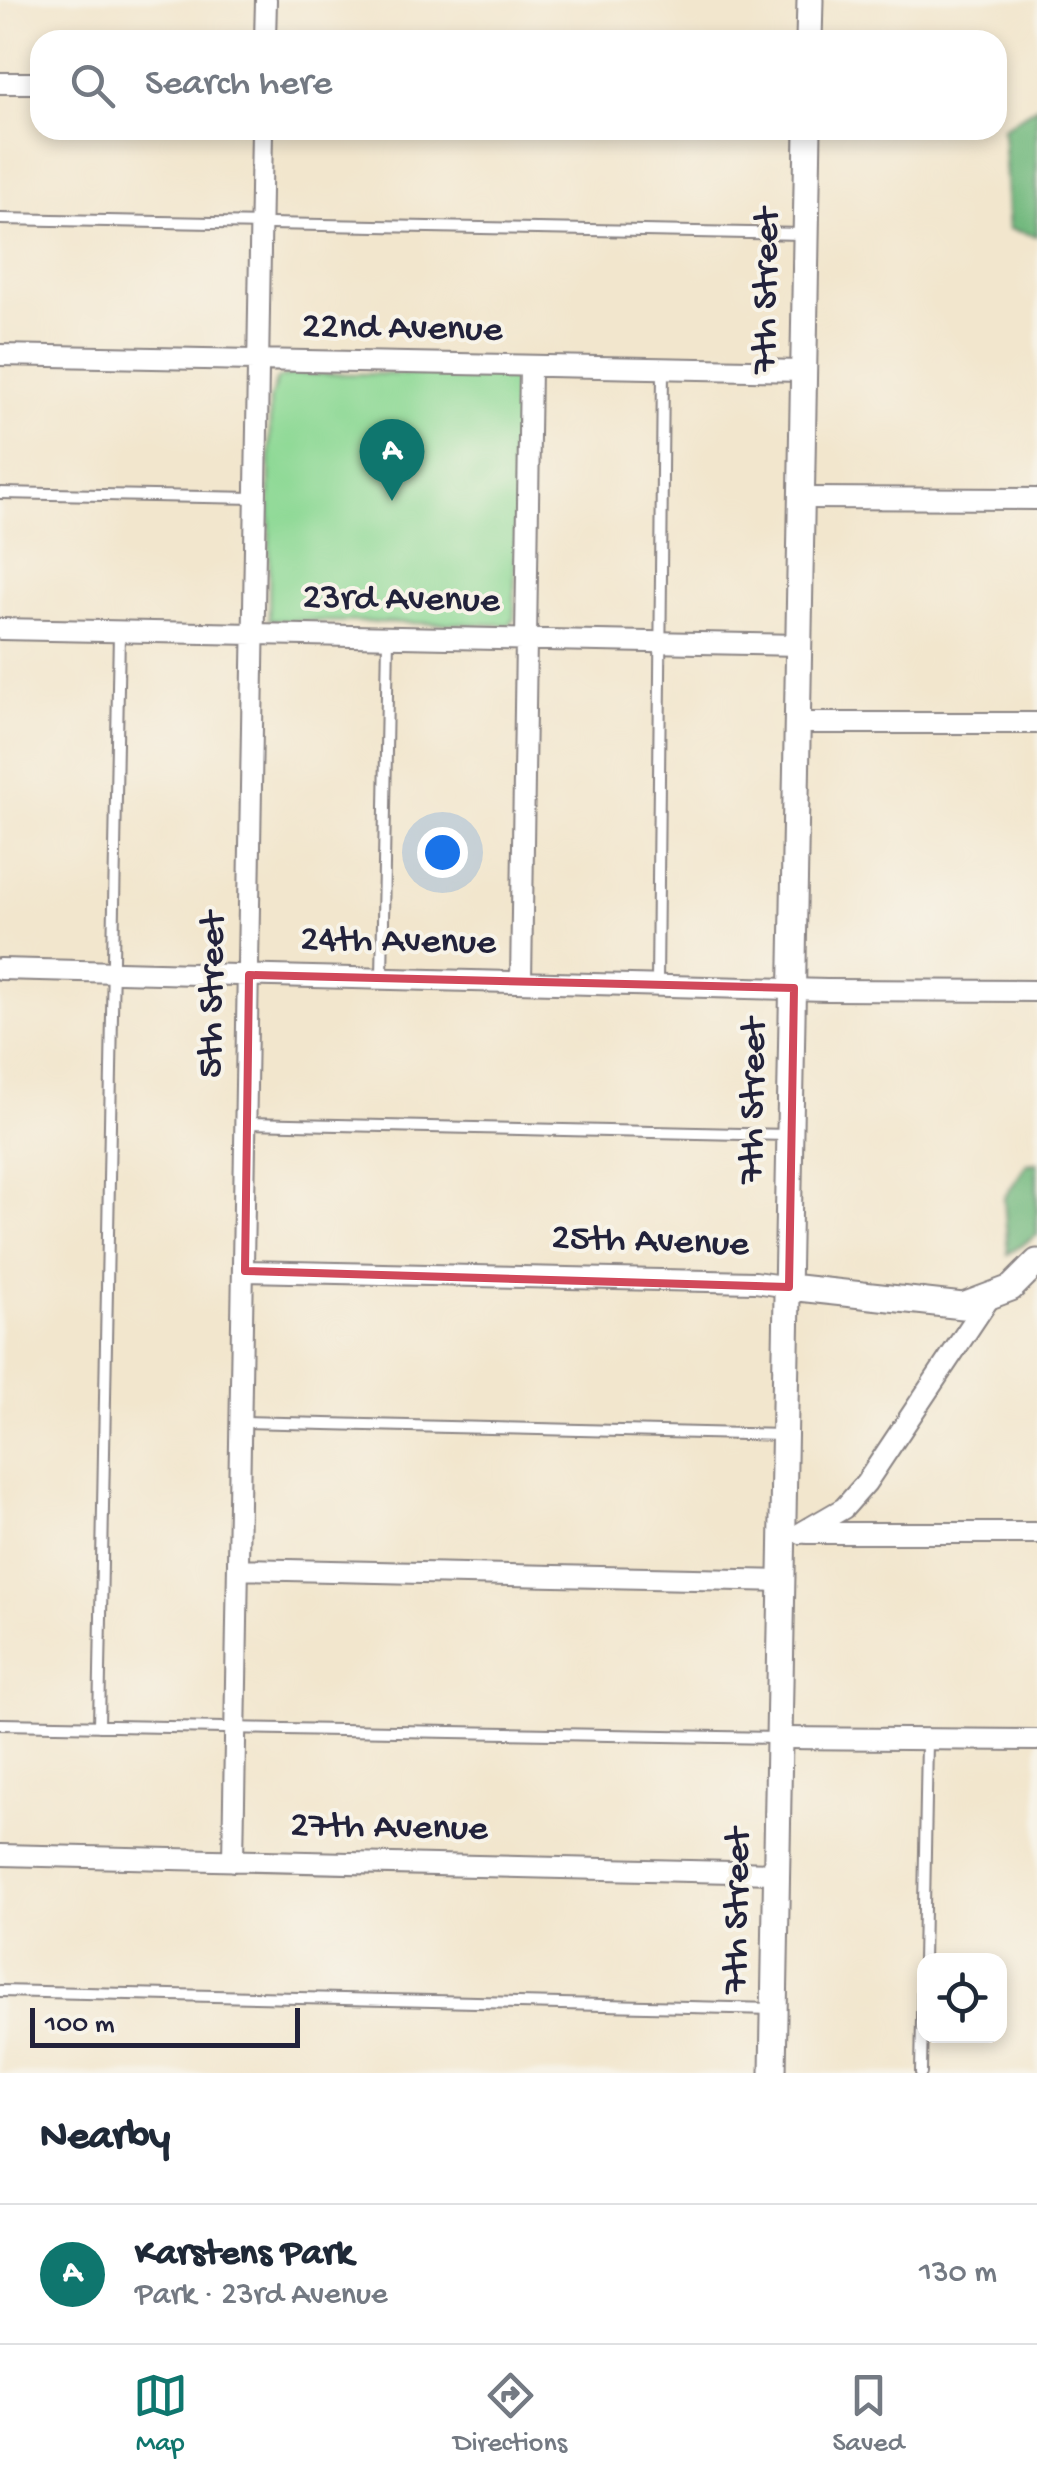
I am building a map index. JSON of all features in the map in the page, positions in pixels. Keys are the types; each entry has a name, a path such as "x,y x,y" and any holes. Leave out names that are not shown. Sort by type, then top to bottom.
{"street":[{"path":"265,30 266,0"},
{"path":"810,0 810,30"},
{"path":"0,82 30,83"},
{"name":"5th Street","path":"233,1861 262,140"},
{"name":"7th Street","path":"773,2073 784,1581 793,1533 787,1435 808,140"},
{"name":"22nd Avenue","path":"0,356 804,371"},
{"path":"521,981 530,367"},
{"path":"802,498 1037,499"},
{"name":"23rd Avenue","path":"0,629 800,644"},
{"path":"798,723 1037,724"},
{"name":"24th Avenue","path":"0,969 1037,991"},
{"name":"25th Avenue","path":"244,1270 755,1282 939,1306 988,1300 1011,1288 1037,1262"},
{"path":"793,1533 844,1508 866,1483 988,1300"},
{"path":"793,1533 1037,1533"},
{"path":"238,1569 784,1581"},
{"path":"781,1738 1037,1740"},
{"name":"27th Avenue","path":"0,1855 778,1872"}],"lane":[{"path":"0,219 806,234"},
{"path":"657,983 664,369"},
{"path":"0,492 256,498"},
{"path":"98,1726 119,631"},
{"path":"382,978 388,636"},
{"path":"246,1123 792,1136"},
{"path":"242,1422 787,1435"},
{"path":"0,1724 781,1738"},
{"path":"921,2073 928,1741"},
{"path":"0,1991 775,2009"}],"highlighted area":[{"path":"249,975 794,988 789,1287 245,1271"}],"green space":[{"path":"1037,106 1037,236 1009,229 1004,140 1007,140 1007,125"},
{"path":"293,374 494,374 515,378 519,390 514,619 509,625 269,620 270,399 277,379"},
{"path":"1037,1163 1037,1235 1008,1254 1004,1198 1027,1164"}],"place":[{"name":"Karstens Park","path":"392,501"}]}
